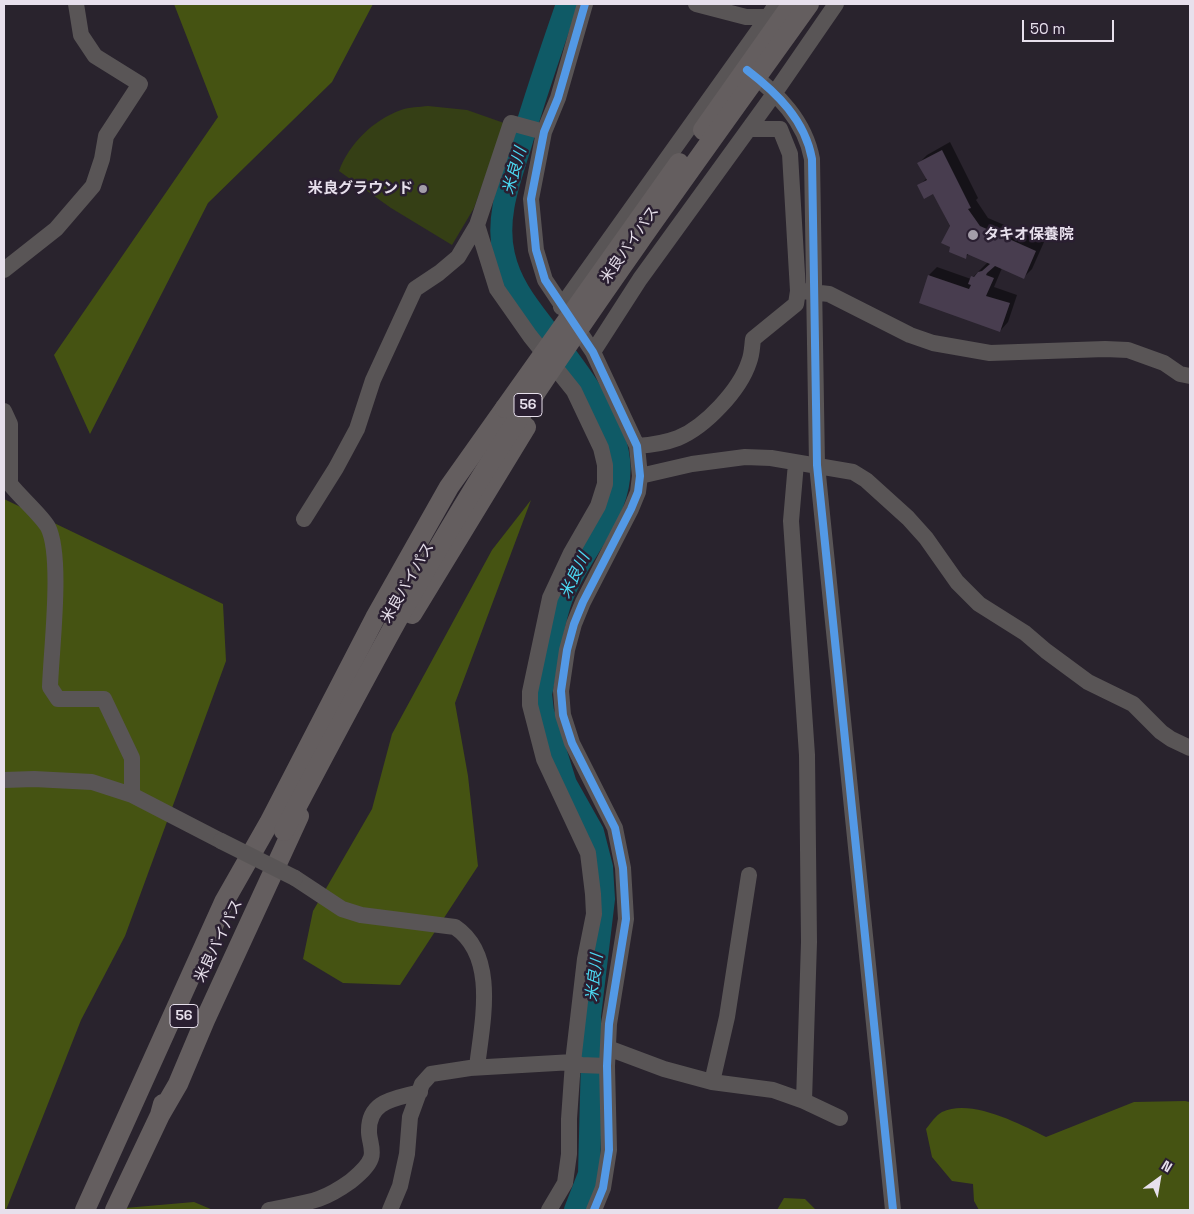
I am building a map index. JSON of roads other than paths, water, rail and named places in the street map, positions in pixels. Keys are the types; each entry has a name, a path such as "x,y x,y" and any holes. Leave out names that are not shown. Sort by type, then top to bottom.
{"main road":[{"name":"米良バイパス","path":"98,1210 226,923 385,640 517,421 592,310 809,4"},
{"path":"160,1116 178,1084 288,838 323,770 411,615 526,427 600,313 721,143 769,88 820,4"},
{"name":"米良バイパス","path":"115,1210 160,1116 169,1077 281,828 376,639 476,472 783,8"},
{"path":"85,1210 224,902 269,823 375,618 439,503 746,70 783,8"}],"street":[{"path":"4,270 56,229 93,186 102,159 106,136 140,84 95,56 81,35 76,4"},
{"path":"585,4 558,98 541,131 531,199 532,225 536,250 544,280 594,352 636,446 640,476 638,492 631,509 583,602 574,624 567,650 561,691 563,715 572,743 615,828 623,868 626,919 611,999 608,1048 604,1066 609,1150 603,1188 594,1210"},
{"path":"696,4 750,10 783,8"},
{"path":"594,352 640,279 749,129 769,88 836,4"},
{"path":"561,307 783,8"},
{"path":"636,446 662,443 680,438 712,415 746,370 753,339 796,304 805,291 813,170 810,147 800,123 769,88 746,70"},
{"path":"304,519 357,429 373,380 415,289 439,273 458,256 477,225 511,123 541,131"},
{"path":"749,129 780,129 790,154 805,291 817,465 893,1210"},
{"path":"477,225 498,289 530,336 574,391 601,448 605,465 605,484 598,506 571,552 550,598 530,692 530,705 544,759 559,795 585,842 592,874 594,914 585,959 577,1064 569,1119 569,1154 564,1183 549,1210"},
{"path":"805,291 829,294 910,335 933,343 990,353 1128,350 1164,363 1180,374 1190,376"},
{"path":"4,411 10,424 10,484 47,526 54,544 50,687 58,699 104,699 132,758 132,795"},
{"path":"640,476 720,459 771,458 853,472 866,480 926,538 957,582 979,604 1025,633 1088,682 1133,704 1171,740 1190,748"},
{"path":"796,463 791,520 807,755 809,942 804,1100"},
{"path":"4,780 34,778 92,782 132,795 220,842 295,878 342,909 382,918 455,927 472,942 477,952 485,994 477,1068"},
{"path":"712,1082 727,1017 750,875"},
{"path":"608,1048 664,1069 712,1082 773,1090 804,1100 840,1118"},
{"path":"390,1210 400,1186 407,1154 410,1117 422,1084 431,1074 477,1068 577,1064 604,1066"},
{"path":"270,1210 318,1201 332,1194 360,1174 371,1158 369,1132 370,1117 373,1110 386,1102 420,1092"}],"waterway":[{"name":"米良川","path":"567,4 512,171 501,227 504,255 514,283 598,402 614,436 618,453 619,473 610,511 570,580 562,598 552,633 541,694 543,711 566,784 593,832 602,867 604,899 590,1016 592,1058 589,1174 575,1210"}],"place":[{"name":"米良グラウンド","path":"423,189"},
{"name":"タキオ保養院","path":"973,235"}]}
